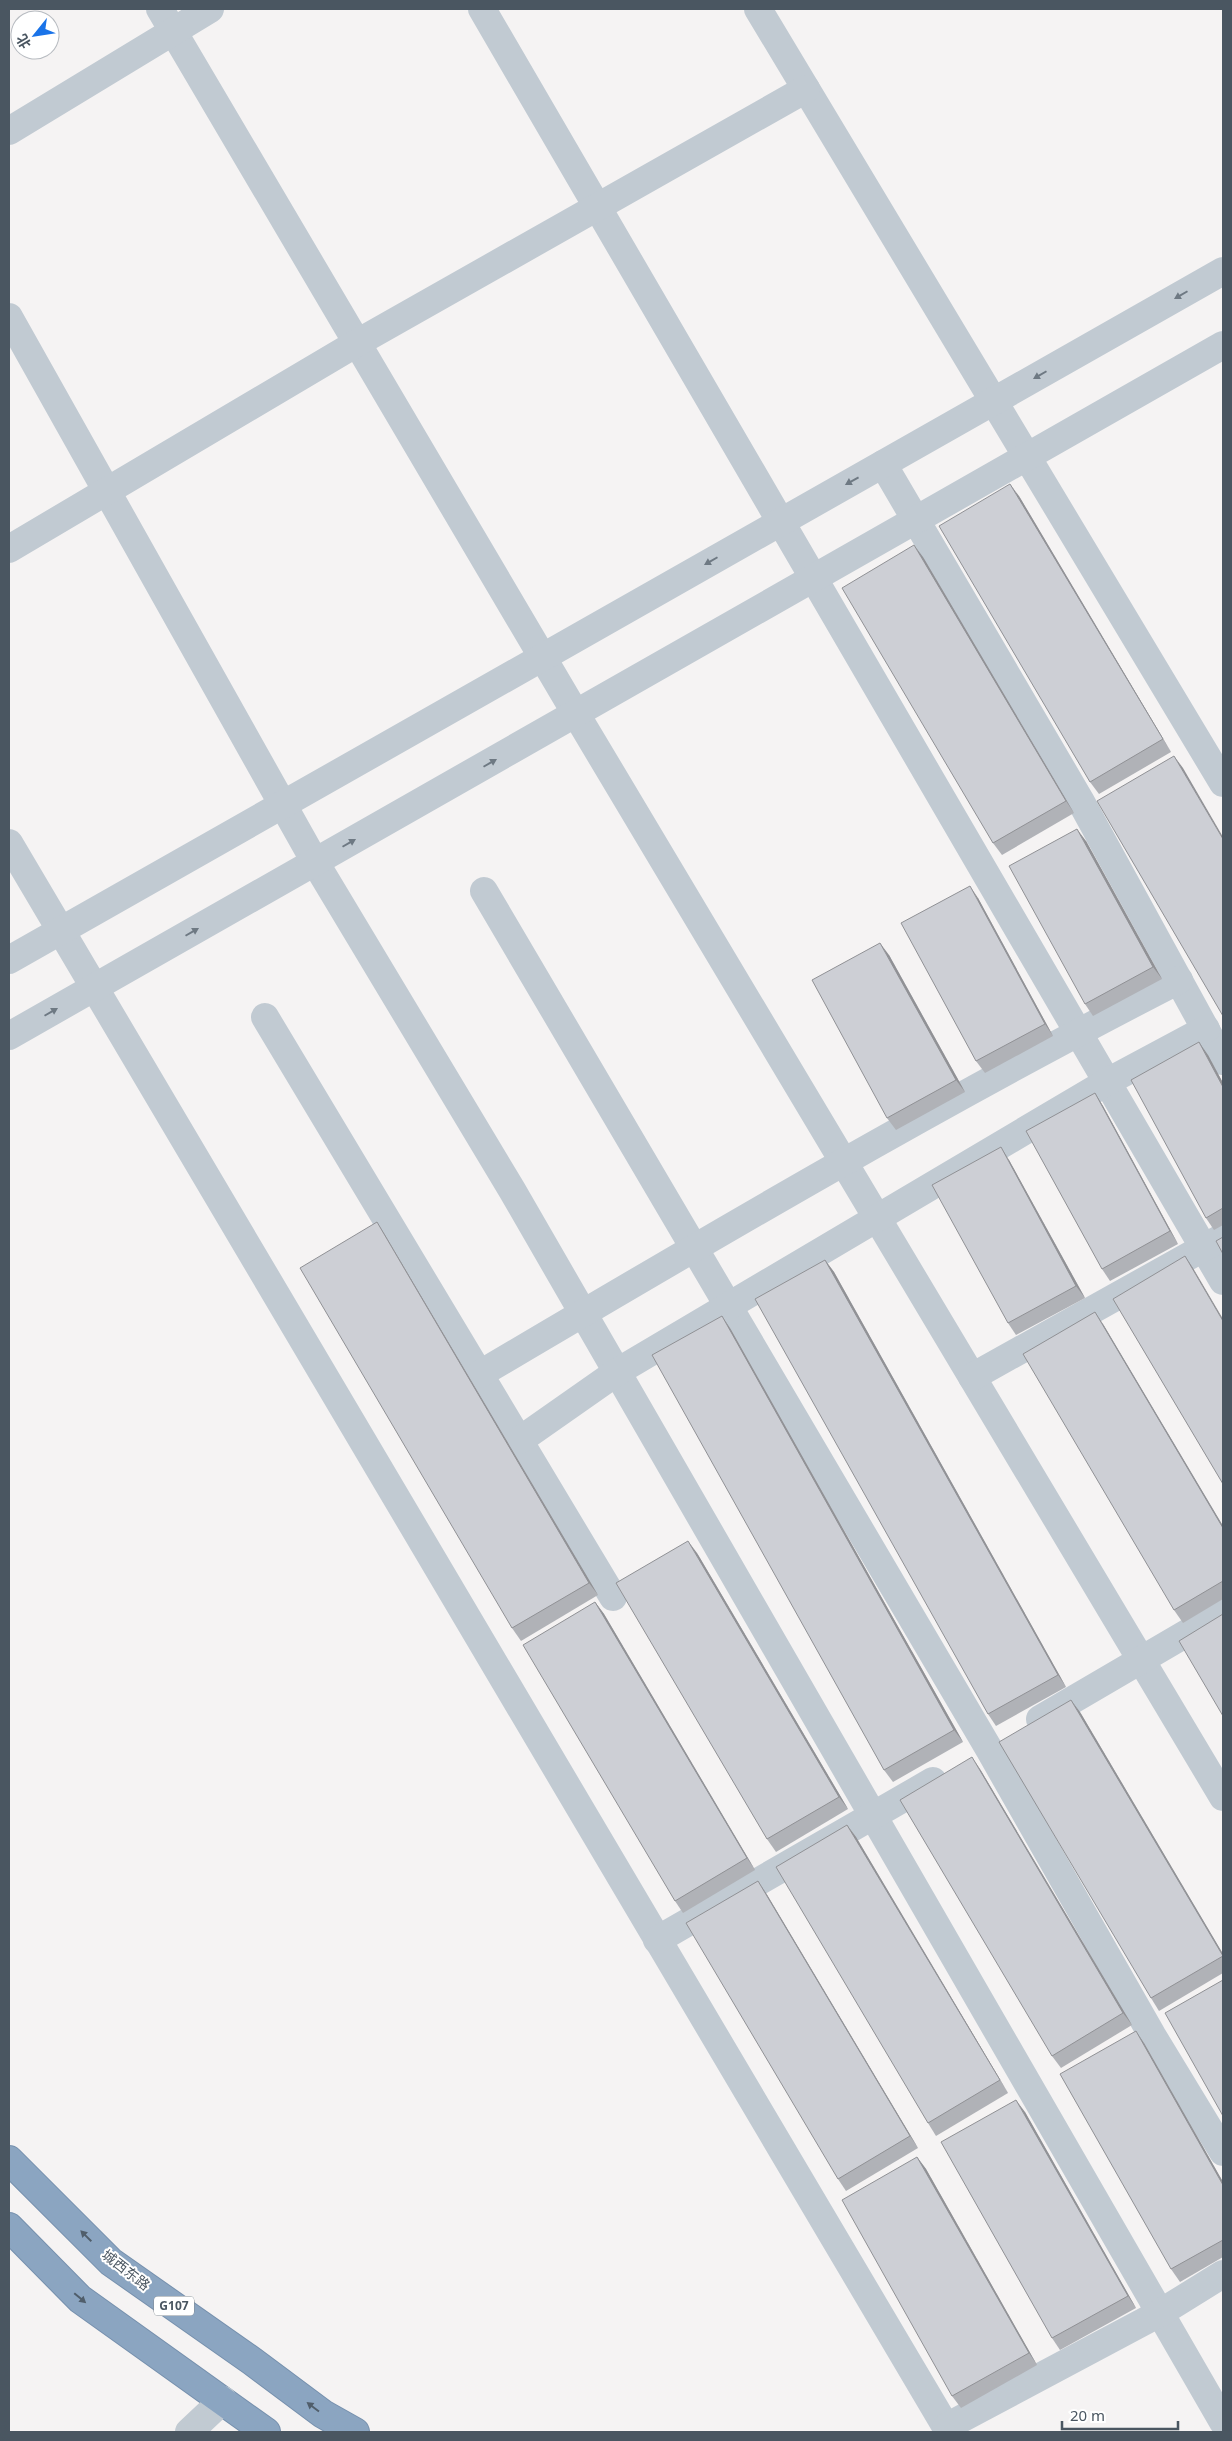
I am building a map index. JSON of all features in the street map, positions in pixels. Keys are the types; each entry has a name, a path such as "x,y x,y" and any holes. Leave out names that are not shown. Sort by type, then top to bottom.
{"highway":[{"name":"城西东路","path":"9,2160 111,2262 252,2361 323,2414 355,2432"},
{"path":"9,2227 80,2299 266,2432"}],"street":[{"path":"9,131 166,19 210,9"},
{"path":"482,9 1107,1082 1214,1243 1223,1281"},
{"path":"758,9 1223,783"},
{"path":"166,19 542,657 1223,1797"},
{"path":"9,548 357,343 806,89"},
{"path":"9,960 1223,271"},
{"path":"9,317 315,862 512,1190 1223,2422"},
{"path":"9,1036 1223,346"},
{"path":"883,464 1080,800 1223,1061"},
{"path":"9,843 948,2430 1160,2313 1223,2274"},
{"path":"484,891 696,1248 989,1749 1152,2035 1223,2152"},
{"path":"480,1374 844,1162 1078,1032 1178,980"},
{"path":"265,1017 613,1597"},
{"path":"520,1440 617,1372 1107,1082 1206,1029"},
{"path":"972,1376 1214,1243"},
{"path":"658,1940 1223,1612"},
{"path":"189,2432 223,2400"}],"building":[{"path":"1010,484 1163,739 1090,782 939,526"},
{"path":"914,545 1066,801 993,843 842,588"},
{"path":"1174,756 1223,839 1223,1016 1097,801"},
{"path":"1077,829 1153,967 1085,1004 1009,866"},
{"path":"970,886 1045,1024 976,1061 901,923"},
{"path":"880,943 956,1080 887,1118 812,980"},
{"path":"1199,1042 1223,1087 1223,1208 1206,1218 1131,1080"},
{"path":"1095,1093 1170,1231 1102,1269 1026,1131"},
{"path":"1001,1147 1076,1286 1008,1323 932,1185"},
{"path":"377,1222 589,1583 512,1628 300,1268"},
{"path":"1223,1237 1223,1254 1216,1241"},
{"path":"1185,1256 1223,1321 1223,1484 1113,1299"},
{"path":"825,1260 1058,1675 988,1714 755,1299"},
{"path":"1095,1312 1223,1528 1223,1581 1174,1610 1023,1354"},
{"path":"722,1316 954,1730 884,1770 652,1355"},
{"path":"688,1541 839,1797 767,1839 616,1583"},
{"path":"595,1602 747,1858 675,1901 523,1645"},
{"path":"1223,1614 1223,1716 1179,1641"},
{"path":"1071,1700 1223,1956 1151,1998 999,1742"},
{"path":"972,1757 1123,2013 1052,2056 900,1800"},
{"path":"847,1825 1000,2080 928,2123 776,1867"},
{"path":"758,1881 910,2136 838,2179 686,1923"},
{"path":"1223,1980 1223,2116 1165,2013"},
{"path":"1136,2031 1223,2185 1223,2240 1171,2269 1060,2074"},
{"path":"1016,2100 1128,2296 1052,2338 941,2142"},
{"path":"917,2157 1029,2353 952,2396 842,2200"}]}
